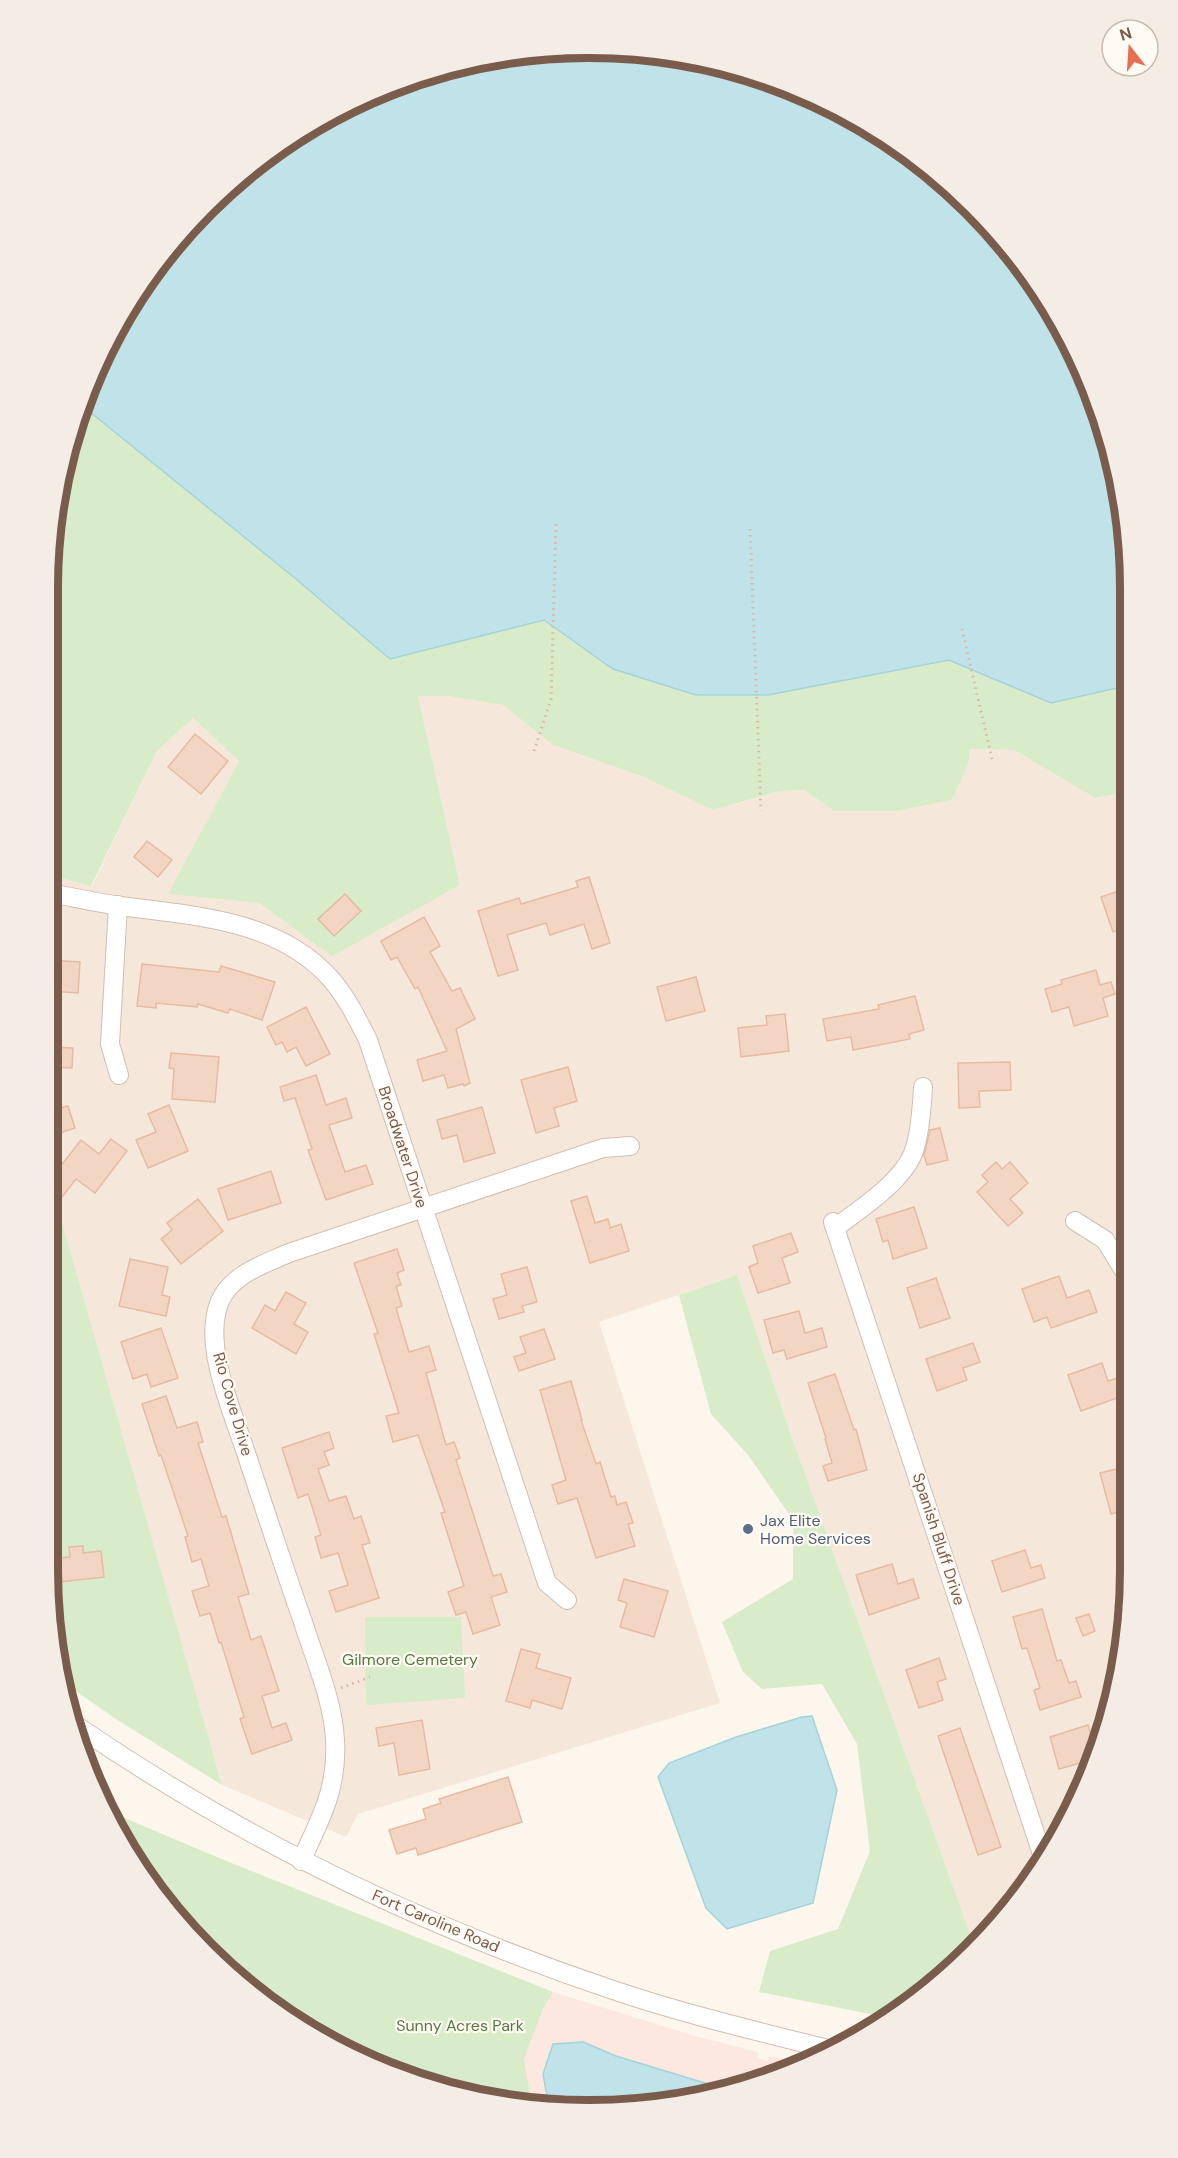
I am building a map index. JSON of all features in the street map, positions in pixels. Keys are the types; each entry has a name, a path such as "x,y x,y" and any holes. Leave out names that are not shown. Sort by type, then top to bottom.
{"street":[{"name":"Broadwater Drive","path":"58,895 118,906 192,915 270,935 298,951 329,976 351,1007 368,1040 547,1583 567,1600"},
{"path":"118,906 110,1044 119,1075"},
{"name":"Spanish Bluff Drive","path":"923,1087 922,1110 912,1156 889,1188 834,1225 1040,1848"},
{"name":"Rio Cove Drive","path":"302,1861 328,1804 334,1778 333,1721 217,1359 213,1326 221,1300 236,1280 262,1264 603,1148 630,1146"},
{"path":"1075,1221 1105,1240 1120,1264"},
{"name":"Fort Caroline Road","path":"84,1731 175,1789 302,1861 407,1910 503,1950 614,1990 732,2025 820,2047"}],"path":[{"path":"534,751 550,699 556,523"},
{"path":"750,529 761,811"},
{"path":"962,629 992,759"},
{"path":"325,1693 370,1677"}],"shaded area":[{"path":"418,696 448,696 503,705 553,745 641,776 713,810 780,791 804,790 834,811 897,811 952,800 968,765 970,749 1014,750 1095,798 1120,793 1120,1569 1115,1638 1101,1706 1091,1740 1065,1804 1030,1864 1010,1892 971,1937 790,1432 737,1275 599,1322 720,1703 358,1814 346,1837 222,1785 58,1208 58,877 92,886 157,751 193,718 239,761 169,894 259,903 332,955 460,885"},
{"path":"553,1992 695,2036 758,2052 758,2058 768,2061 769,2056 789,2060 710,2085 616,2056 583,2042 543,2074 547,2097 530,2096 524,2059 543,2009"}],"green space":[{"path":"89,411 296,579 390,659 544,620 613,669 768,695 949,660 1051,703 1120,687 1120,793 1095,798 1014,750 970,749 968,765 952,800 897,811 834,811 804,790 780,791 713,810 641,776 553,745 503,705 448,696 418,696 460,885 332,956 259,903 168,894 239,761 193,718 157,751 91,886 58,877 60,554 69,486"},
{"path":"58,1208 222,1785 116,1719 73,1689 63,1638 58,1569"},
{"path":"737,1275 790,1432 971,1937 939,1968 875,2015 759,1992 770,1951 838,1929 870,1851 857,1744 822,1684 762,1689 743,1672 722,1622 793,1579 793,1520 748,1455 711,1414 679,1295"},
{"name":"Gilmore Cemetery","path":"365,1617 461,1617 465,1698 366,1705"},
{"name":"Sunny Acres Park","path":"120,1816 553,1992 543,2009 524,2059 530,2096 486,2089 418,2071 354,2045 294,2010 239,1968 190,1919 148,1864"}],"water":[{"path":"589,58 658,63 726,77 760,87 824,113 854,130 884,148 939,190 988,239 1010,266 1030,294 1065,354 1091,418 1101,452 1115,520 1118,554 1120,687 1051,703 949,660 768,695 696,695 613,669 544,620 390,659 296,579 89,411 113,354 148,294 190,239 239,190 294,148 354,113 418,87 486,69 520,63"},
{"path":"812,1716 837,1790 813,1903 727,1929 706,1908 658,1777 669,1763 736,1737"},
{"path":"583,2042 616,2056 710,2085 658,2095 624,2098 589,2100 547,2097 543,2074 553,2044"}],"building":[{"path":"195,734 228,761 201,794 168,767"},
{"path":"147,841 172,860 158,877 134,857"},
{"path":"589,877 610,943 592,949 584,924 550,935 546,923 507,935 518,970 498,976 478,911 519,898 521,904 578,887 576,881"},
{"path":"1120,890 1120,930 1113,932 1101,897"},
{"path":"345,894 361,911 334,936 318,919"},
{"path":"424,917 440,946 430,952 452,991 460,988 475,1019 456,1029 470,1083 464,1086 463,1084 448,1088 444,1075 423,1081 417,1060 447,1051 418,987 415,989 397,957 391,960 381,941"},
{"path":"58,961 80,962 78,993 58,992"},
{"path":"142,964 219,972 221,966 275,982 262,1020 230,1009 228,1013 198,1004 197,1007 156,1003 156,1008 137,1006"},
{"path":"1096,970 1100,985 1111,982 1115,994 1103,998 1108,1016 1074,1026 1069,1007 1052,1012 1045,989 1062,984 1061,980"},
{"path":"696,977 705,1011 666,1021 657,987"},
{"path":"915,996 924,1030 909,1034 910,1039 853,1050 851,1037 827,1041 823,1019 879,1009 878,1005"},
{"path":"306,1007 330,1054 306,1066 296,1047 287,1052 282,1042 276,1045 267,1027"},
{"path":"785,1014 789,1051 741,1057 738,1028 767,1025 766,1016"},
{"path":"58,1047 73,1048 72,1068 58,1067"},
{"path":"171,1053 219,1057 215,1102 172,1099 174,1069 169,1068"},
{"path":"1010,1062 1011,1090 979,1091 980,1107 959,1108 958,1063"},
{"path":"568,1067 577,1101 554,1108 559,1126 536,1133 521,1080"},
{"path":"316,1075 326,1105 346,1098 352,1118 329,1125 345,1172 366,1165 373,1184 326,1200 308,1150 312,1149 295,1098 284,1101 280,1087"},
{"path":"58,1102 60,1108 68,1106 75,1128 58,1134"},
{"path":"169,1105 188,1151 148,1168 136,1140 156,1132 148,1114"},
{"path":"482,1107 495,1153 464,1162 457,1135 442,1139 437,1120"},
{"path":"940,1128 948,1160 927,1165 924,1155 930,1130"},
{"path":"111,1139 127,1151 95,1193 76,1179 62,1197 58,1194 58,1169 81,1140 99,1154"},
{"path":"996,1162 1002,1169 1010,1162 1028,1183 1010,1199 1023,1213 1008,1226 977,1192 988,1182 982,1175"},
{"path":"271,1171 281,1203 228,1220 218,1189"},
{"path":"587,1196 595,1223 608,1219 610,1228 621,1224 629,1251 590,1263 571,1201"},
{"path":"198,1199 223,1231 181,1264 161,1239 172,1230 167,1223"},
{"path":"914,1207 927,1248 893,1259 888,1240 883,1242 876,1219"},
{"path":"791,1233 798,1252 782,1258 790,1283 758,1293 749,1267 758,1263 753,1246"},
{"path":"397,1249 404,1270 397,1273 401,1285 396,1286 402,1306 396,1308 409,1352 429,1346 436,1370 426,1373 446,1445 454,1442 460,1458 456,1460 493,1576 501,1574 507,1592 491,1597 500,1625 473,1634 466,1612 456,1615 448,1592 464,1586 441,1513 445,1512 418,1435 393,1442 386,1416 399,1413 374,1334 378,1333 354,1263"},
{"path":"130,1259 168,1267 162,1295 170,1297 166,1316 119,1306"},
{"path":"527,1267 537,1302 522,1306 524,1312 499,1319 493,1299 507,1295 501,1274"},
{"path":"1059,1276 1067,1298 1089,1290 1097,1312 1051,1328 1047,1317 1034,1322 1022,1289"},
{"path":"936,1278 950,1318 920,1328 907,1288"},
{"path":"286,1292 306,1303 294,1324 308,1332 296,1354 252,1328 265,1305 275,1311"},
{"path":"799,1311 805,1333 822,1328 827,1347 787,1359 784,1350 773,1353 764,1320"},
{"path":"161,1328 178,1378 151,1387 147,1374 133,1379 121,1342"},
{"path":"544,1329 555,1359 519,1371 514,1357 526,1353 520,1337"},
{"path":"973,1343 980,1362 963,1368 967,1380 937,1391 926,1359"},
{"path":"1102,1363 1108,1381 1120,1377 1120,1397 1081,1411 1068,1375"},
{"path":"835,1374 854,1430 856,1429 867,1470 828,1481 823,1466 832,1463 808,1383"},
{"path":"571,1381 596,1464 600,1462 611,1497 615,1496 617,1505 626,1502 633,1523 628,1524 635,1546 596,1558 577,1498 558,1504 552,1485 566,1480 540,1390"},
{"path":"166,1396 177,1428 197,1422 203,1442 198,1443 222,1517 226,1516 249,1594 238,1597 251,1640 261,1636 279,1691 262,1696 272,1728 286,1723 292,1740 252,1754 240,1719 244,1717 221,1642 219,1643 210,1613 200,1616 192,1591 209,1586 201,1559 192,1562 185,1537 188,1536 142,1404"},
{"path":"329,1432 334,1448 324,1452 329,1465 318,1469 329,1501 346,1496 354,1519 361,1516 370,1543 362,1545 379,1598 336,1612 329,1591 348,1585 338,1553 321,1558 315,1537 321,1535 308,1494 298,1498 282,1448"},
{"path":"1120,1468 1120,1512 1111,1514 1100,1473"},
{"path":"83,1546 83,1553 101,1551 104,1577 59,1582 58,1558 70,1557 69,1547"},
{"path":"1025,1550 1031,1568 1041,1565 1045,1578 1002,1592 992,1561"},
{"path":"892,1564 898,1584 913,1579 919,1598 869,1615 856,1575"},
{"path":"624,1579 668,1591 654,1637 620,1627 627,1603 618,1600"},
{"path":"1042,1609 1057,1661 1061,1660 1069,1683 1076,1681 1081,1697 1040,1710 1034,1690 1040,1688 1027,1648 1022,1649 1013,1617"},
{"path":"1089,1614 1095,1631 1083,1636 1076,1618"},
{"path":"521,1649 540,1654 536,1668 571,1678 562,1709 532,1700 530,1708 506,1701"},
{"path":"939,1658 946,1679 937,1682 943,1700 919,1708 906,1670"},
{"path":"422,1720 430,1769 399,1775 394,1743 379,1746 376,1728"},
{"path":"1088,1725 1092,1737 1087,1750 1085,1750 1083,1762 1059,1769 1050,1737"},
{"path":"960,1728 1001,1847 978,1855 938,1736"},
{"path":"508,1777 522,1822 418,1855 416,1848 397,1854 389,1830 426,1819 423,1809 441,1803 439,1799"}],"place":[{"name":"Jax Elite Home Services","path":"748,1529"}]}
